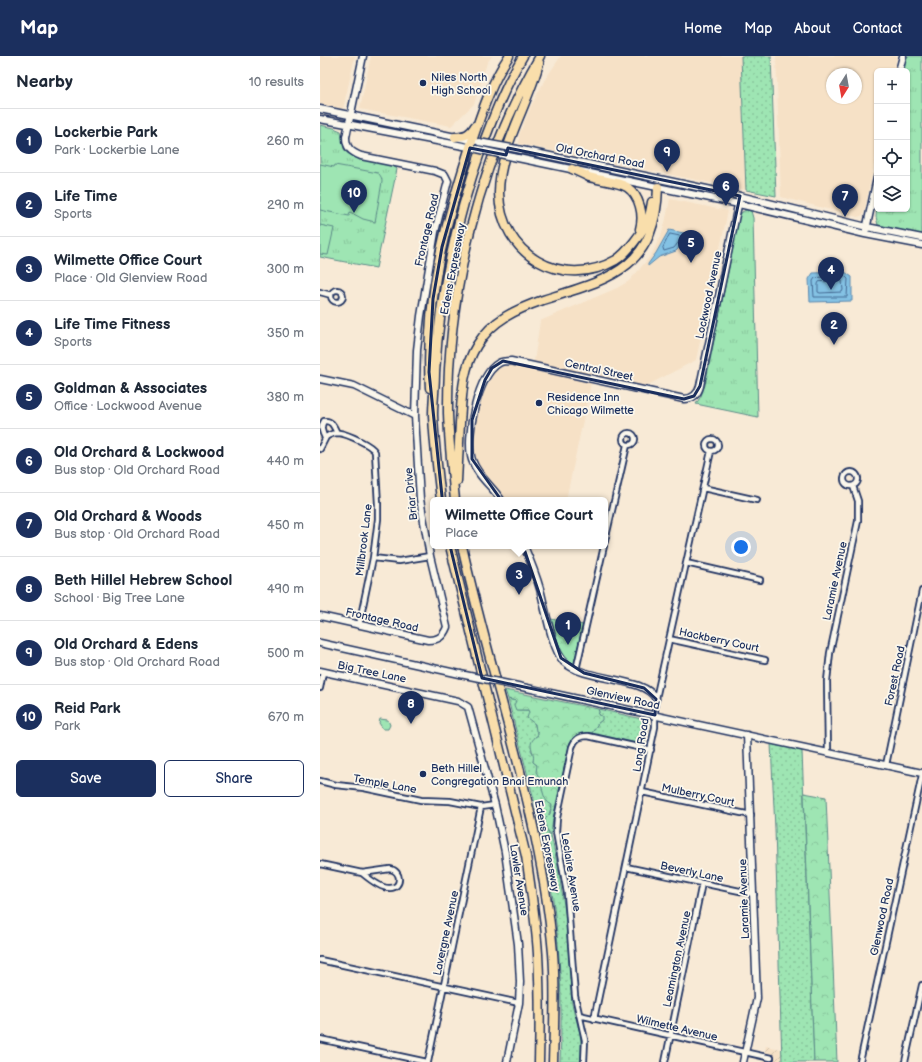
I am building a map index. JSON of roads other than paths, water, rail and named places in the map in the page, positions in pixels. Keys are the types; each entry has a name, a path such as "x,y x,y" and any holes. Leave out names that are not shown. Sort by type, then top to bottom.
{"highway":[{"path":"433,414 429,372 433,299 442,247 455,196 474,145 492,87 500,69 509,56"},
{"name":"Edens Expressway","path":"441,497 433,414 441,307 453,244 475,167 508,80 522,56"},
{"path":"541,56 536,75 511,138 501,175 499,193 501,214 505,225 512,238 520,248 530,256 550,267 572,271 596,268 616,259 628,249 648,220 653,199 658,187"},
{"name":"Edens Expressway","path":"455,497 449,443 449,380 455,313 461,275 478,202 491,163 511,111 541,56"},
{"path":"456,137 468,135 472,132 487,93 492,87"},
{"path":"572,169 588,176 626,186 633,192 641,211 642,222 639,234"},
{"path":"455,497 462,391 468,364 478,344 494,325 512,312 606,279 625,267 640,251 651,232 658,201 658,187"},
{"name":"Edens Expressway","path":"451,549 526,856 538,954 540,1008 539,1062"},
{"name":"Edens Expressway","path":"463,549 488,655 510,733 533,827 545,891 553,954 555,1015 552,1062"}],"street":[{"path":"348,125 363,56"},
{"path":"900,68 902,56"},
{"name":"Old Orchard Road","path":"320,109 456,137 474,145 513,157 739,204 922,246"},
{"name":"Old Orchard Road","path":"320,119 348,125 474,145 517,149 740,196 922,238"},
{"name":"Frontage Road","path":"348,125 346,143 348,149 353,153 361,156 435,171 444,175 448,181 435,232 421,316 417,350 415,416"},
{"path":"865,234 874,192"},
{"name":"Lockwood Avenue","path":"694,396 698,392 700,386 740,196"},
{"path":"320,292 331,295"},
{"name":"Central Street","path":"499,497 477,470 472,459 470,445 472,420 480,390 489,373 498,363 511,361 684,399 694,396"},
{"path":"320,378 354,386 415,416"},
{"name":"Briar Drive","path":"415,416 420,499 430,556 446,623 445,632 440,637"},
{"name":"Millbrook Lane","path":"327,436 320,429 320,425 324,421 332,423 337,433 367,444 375,452 378,504 373,558 359,625"},
{"path":"320,449 327,436 337,433"},
{"path":"608,528 627,445"},
{"name":"Long Road","path":"594,1019 656,727 656,699 711,451"},
{"name":"Laramie Avenue","path":"828,752 828,682 830,653 858,521 858,501 853,486"},
{"path":"703,488 757,500"},
{"path":"525,549 540,589 558,654 564,662 576,670 588,674 644,688 654,694 656,699"},
{"path":"576,670 603,549"},
{"path":"373,558 399,561 430,556"},
{"path":"686,563 760,580"},
{"name":"Forest Road","path":"886,765 922,590"},
{"name":"Frontage Road","path":"320,616 428,640 434,640 440,637"},
{"name":"Hackberry Court","path":"670,639 765,660"},
{"name":"Glenview Road","path":"320,644 747,734 922,774"},
{"path":"320,688 322,672"},
{"name":"Big Tree Lane","path":"322,672 458,701 466,705"},
{"name":"Lawler Avenue","path":"466,705 469,710 495,805 505,852 516,918 520,974 519,1003 507,1062"},
{"name":"Laramie Avenue","path":"743,1062 757,998 747,734"},
{"name":"Leclaire Avenue","path":"584,1062 584,1040 575,996 567,893 556,832 557,818 572,747 576,739 579,737 588,736 651,750"},
{"name":"Glenwood Road","path":"860,1062 922,774"},
{"name":"Temple Lane","path":"320,782 364,788 421,800 450,801 481,807 495,805"},
{"name":"Mulberry Court","path":"642,792 750,815"},
{"name":"Lavergne Avenue","path":"428,1062 481,807"},
{"path":"320,864 362,873 390,869 394,870 399,875 399,881 396,886 387,888 371,880 362,873"},
{"name":"Beverly Lane","path":"626,867 754,894"},
{"name":"Leamington Avenue","path":"665,1062 702,883"},
{"path":"320,960 519,1003"},
{"path":"905,1062 922,985"},
{"name":"Wilmette Avenue","path":"579,1015 771,1058"},
{"path":"320,1039 428,1062"}],"water":[{"path":"669,230 689,234 690,236 676,251 659,257 648,266 648,264"},
{"path":"845,272 852,277 852,301 810,302 809,279 813,273"}],"place":[{"name":"Niles North High School","path":"423,83"},
{"name":"Old Orchard & Edens","path":"667,172"},
{"name":"Old Orchard & Lockwood","path":"726,206"},
{"name":"Reid Park","path":"354,213"},
{"name":"Old Orchard & Woods","path":"845,217"},
{"name":"Goldman & Associates","path":"691,263"},
{"name":"Life Time Fitness","path":"831,290"},
{"name":"Life Time","path":"834,345"},
{"name":"Residence Inn Chicago Wilmette","path":"539,403"},
{"name":"Wilmette Office Court","path":"519,595"},
{"name":"Lockerbie Park","path":"568,645"},
{"name":"Beth Hillel Hebrew School","path":"411,724"},
{"name":"Beth Hillel Congregation Bnai Emunah","path":"423,774"}]}
